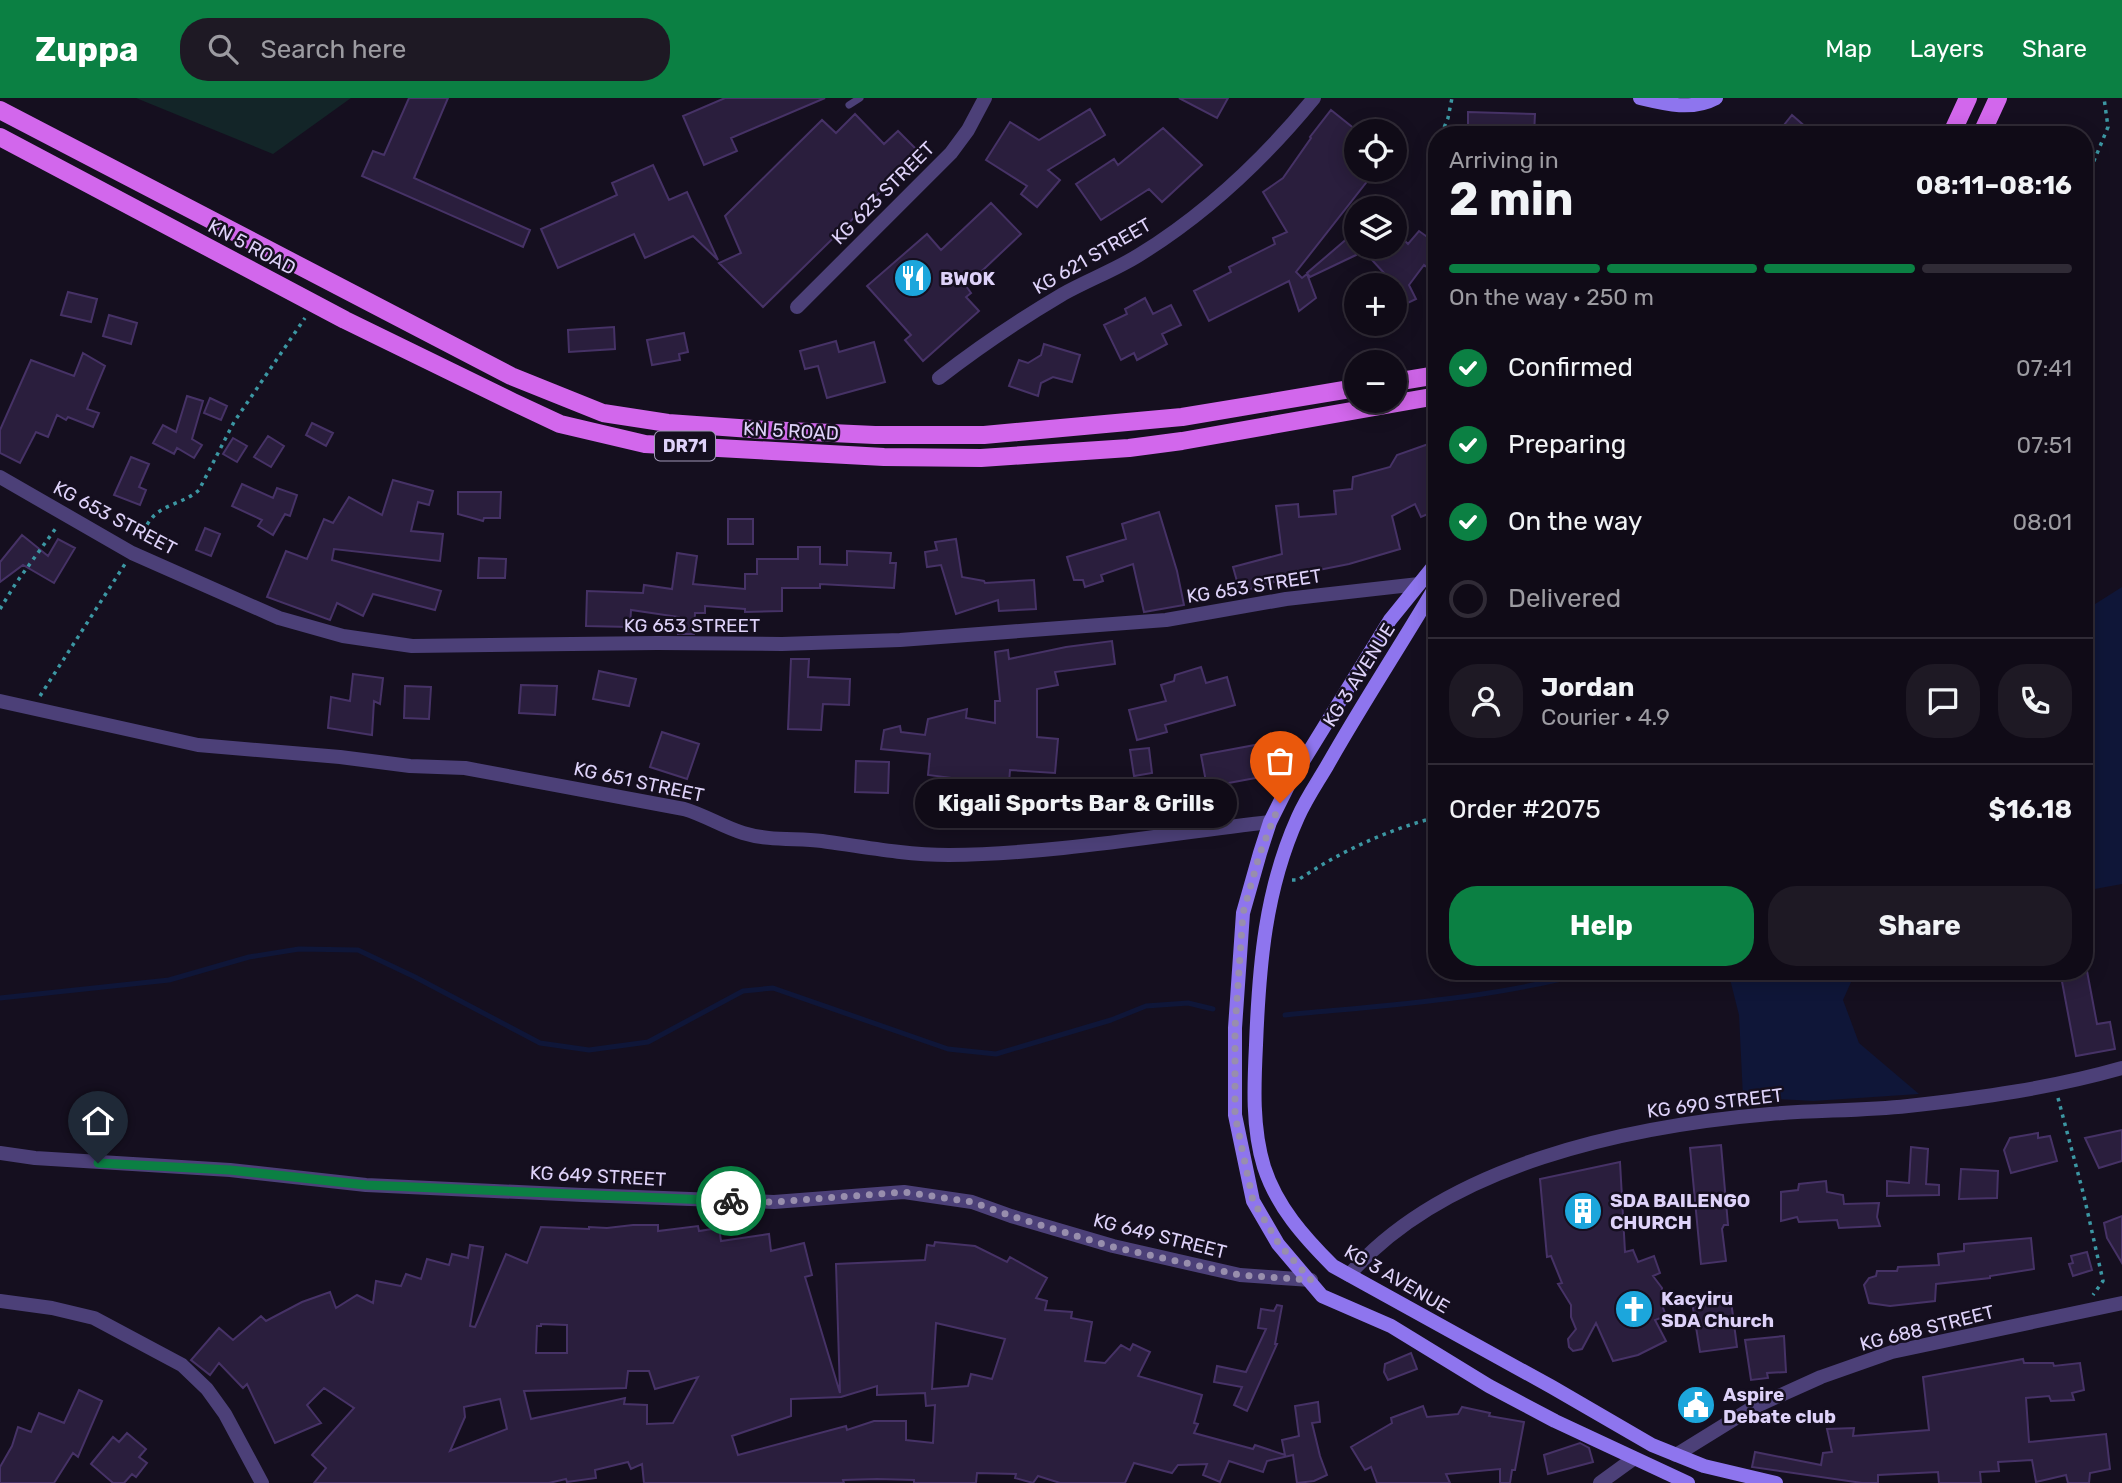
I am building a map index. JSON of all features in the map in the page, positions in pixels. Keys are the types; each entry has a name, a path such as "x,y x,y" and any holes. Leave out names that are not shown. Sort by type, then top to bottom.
{"main road":[{"path":"1640,98 1684,106 1698,105 1716,98"},
{"path":"1955,126 1968,98"},
{"path":"1985,126 1998,98"},
{"name":"KN 5 ROAD","path":"0,110 511,376 603,413 668,423 766,430 875,435 984,435 1182,417 1344,390"},
{"name":"KN 5 ROAD","path":"0,137 314,304 560,424 645,444 884,457 981,458 1129,448 1182,441 1428,398"},
{"path":"1407,380 1428,376"},
{"name":"KG 3 AVENUE","path":"1428,573 1390,620 1289,785 1270,822 1243,913 1235,1028 1235,1115 1253,1201 1279,1244 1322,1296 1391,1326 1489,1386 1633,1459 1688,1483"},
{"name":"KG 3 AVENUE","path":"1428,599 1298,816 1274,883 1266,914 1260,969 1254,1096 1264,1166 1283,1209 1307,1241 1333,1266 1652,1445 1704,1466 1776,1483"}],"street":[{"name":"KG 623 STREET","path":"797,307 951,153 968,130 985,98"},
{"name":"KG 621 STREET","path":"939,378 996,334 1065,293 1139,255 1220,197 1272,146 1314,98"},
{"name":"KG 653 STREET","path":"0,477 132,553 279,618 343,636 412,646 782,644 900,640 1166,620 1286,599 1419,584"},
{"name":"KG 651 STREET","path":"0,701 198,745 410,766 465,768 684,809 707,816 741,832 763,837 820,841 867,849 949,855 1017,851 1270,822"},
{"name":"KG 690 STREET","path":"1349,1275 1385,1238 1410,1219 1440,1202 1480,1182 1545,1157 1601,1142 1650,1129 1706,1121 1832,1109 1905,1106 2055,1085 2122,1068"},
{"name":"KG 649 STREET","path":"0,1153 73,1161 230,1170 366,1185 610,1196 774,1202 904,1192 972,1202 1113,1247 1240,1275 1311,1280"},
{"path":"0,1301 52,1308 94,1318 182,1365 207,1389 225,1414 262,1483"},
{"name":"KG 688 STREET","path":"1676,1455 1752,1408 1821,1377 1892,1352 2122,1303"},
{"path":"1600,1483 1633,1459"}],"lane":[{"path":"849,105 860,98"}],"path":[{"path":"1444,126 1452,98"},
{"path":"2093,163 2108,127 2104,98"},
{"path":"33,707 132,553 149,520 199,490 234,422 314,304"},
{"path":"0,609 65,514"},
{"path":"1274,883 1298,880 1326,860 1355,846 1428,820"},
{"path":"2055,1085 2103,1281 2080,1313"}],"shaded area":[{"path":"136,98 351,98 273,154"}],"water":[{"path":"2122,587 2122,884 2093,889 2093,605"},
{"path":"1730,980 1852,980 1843,1000 1859,1043 1919,1094 1813,1101 1743,1097 1739,1015"}],"building":[{"path":"409,98 448,98 414,178 530,230 523,247 362,176 373,151 384,155"},
{"path":"725,98 825,98 731,138 737,151 704,165 683,116"},
{"path":"1179,98 1228,98 1217,118"},
{"path":"1090,109 1105,135 1048,170 1060,180 1037,207 1021,194 1027,186 986,160 1010,122 1039,140"},
{"path":"1331,110 1344,120 1344,182 1367,182 1356,196 1344,196 1344,211 1296,272 1302,278 1307,274 1316,298 1299,311 1289,281 1209,321 1194,291 1231,272 1229,267 1275,244 1273,238 1287,232 1263,192 1283,178"},
{"path":"1468,112 1535,114 1534,126 1468,126"},
{"path":"855,114 884,144 898,131 920,153 763,307 719,263 741,253 725,216 822,120 836,133"},
{"path":"1792,115 1805,126 1783,126"},
{"path":"1163,128 1202,165 1162,202 1149,189 1101,220 1076,184 1114,159 1118,165"},
{"path":"653,165 669,200 687,192 718,260 693,236 645,258 634,234 558,268 541,229 617,195 612,183"},
{"path":"991,203 1021,234 966,286 971,293 966,297 979,311 923,361 905,340 911,335 867,286 927,234 941,250"},
{"path":"1419,231 1428,238 1428,268 1424,265 1409,285 1416,299 1407,303 1407,273 1384,273 1371,259 1407,259 1407,243"},
{"path":"1344,241 1344,259 1348,259 1310,277 1307,273"},
{"path":"68,292 97,299 91,322 61,315"},
{"path":"1145,298 1153,314 1171,305 1181,325 1162,334 1167,344 1137,360 1134,353 1121,360 1104,325 1127,314 1125,309"},
{"path":"109,315 137,323 131,344 103,336"},
{"path":"614,327 615,349 569,352 568,330"},
{"path":"684,333 688,352 679,354 680,360 652,365 647,340"},
{"path":"836,341 839,352 874,342 885,382 827,398 818,366 805,369 800,351"},
{"path":"1044,344 1080,355 1072,382 1053,377 1041,383 1038,396 1009,386 1019,360 1028,363 1041,355"},
{"path":"83,353 105,366 87,409 99,413 93,427 57,415 48,437 36,432 20,463 0,453 0,430 31,360 74,376"},
{"path":"187,396 203,401 192,439 202,445 194,458 177,448 174,454 153,443 163,425 176,432"},
{"path":"210,398 227,406 221,420 204,413"},
{"path":"312,423 333,433 326,446 306,435"},
{"path":"268,436 284,446 271,467 254,457"},
{"path":"233,438 247,446 237,462 223,454"},
{"path":"1428,444 1428,514 1421,517 1415,504 1392,516 1400,549 1349,564 1273,579 1274,582 1240,592 1233,567 1282,554 1276,506 1298,504 1299,517 1336,514 1334,491 1352,489 1353,477 1390,467 1397,455"},
{"path":"131,457 149,464 139,487 146,490 140,505 114,495"},
{"path":"393,480 433,491 429,505 418,502 411,531 443,534 440,561 334,549 332,560 441,591 435,610 373,594 363,616 337,603 330,620 267,597 286,551 307,559 324,519 333,523 349,497 382,515"},
{"path":"242,484 273,498 277,488 297,495 290,516 285,514 273,535 258,526 262,520 232,506"},
{"path":"458,492 501,492 500,518 484,518 483,521 458,514"},
{"path":"1159,512 1184,605 1144,612 1133,564 1101,575 1103,581 1085,587 1083,580 1074,580 1067,557 1126,539 1122,524"},
{"path":"728,519 753,519 753,544 728,544"},
{"path":"205,528 220,534 211,556 196,550"},
{"path":"22,535 48,556 58,539 75,548 54,583 23,565 0,582 0,562"},
{"path":"956,539 962,577 985,583 1034,580 1036,609 999,611 998,600 956,614 941,565 927,567 925,552 937,550 935,542"},
{"path":"798,547 820,547 820,564 847,565 847,551 891,553 890,563 896,563 894,588 820,584 820,588 782,588 782,611 745,612 745,609 705,606 705,613 695,613 694,634 678,634 679,617 631,610 630,627 586,626 587,591 643,593 644,585 672,589 677,553 697,556 693,584 745,589 745,574 757,574 757,559 798,559"},
{"path":"479,558 506,559 505,578 478,578"},
{"path":"1112,641 1115,664 1055,672 1058,685 1037,689 1037,737 1058,739 1055,773 1010,770 1006,824 981,823 984,782 928,775 930,754 881,749 884,730 900,726 901,732 925,735 928,719 967,709 966,718 995,723 995,701 1000,701 995,652 1008,650 1009,659"},
{"path":"791,659 809,659 808,677 850,679 849,705 823,704 821,730 788,729"},
{"path":"1201,667 1206,683 1227,677 1235,705 1165,725 1167,732 1137,740 1129,710 1166,701 1161,685 1174,681 1175,675"},
{"path":"599,671 636,679 629,706 593,699"},
{"path":"353,674 383,678 380,704 374,701 372,735 328,728 331,697 350,701"},
{"path":"521,685 557,686 555,715 519,713"},
{"path":"405,686 431,687 429,719 404,718"},
{"path":"662,732 699,744 687,779 650,767"},
{"path":"1255,745 1261,777 1207,787 1201,755"},
{"path":"1149,748 1152,773 1134,776 1130,750"},
{"path":"856,761 889,762 888,793 855,792"},
{"path":"2062,980 2089,980 2097,1024 2110,1022 2115,1049 2076,1056"},
{"path":"2122,1130 2122,1161 2099,1168 2085,1138"},
{"path":"2038,1133 2038,1138 2050,1136 2057,1161 2011,1173 2004,1150 2010,1138"},
{"path":"1721,1145 1728,1225 1724,1225 1722,1229 1726,1261 1701,1264 1690,1148"},
{"path":"1911,1147 1928,1149 1926,1184 1939,1185 1939,1195 1887,1196 1887,1181 1909,1183"},
{"path":"1620,1162 1625,1252 1633,1250 1638,1262 1654,1256 1660,1273 1653,1276 1662,1288 1661,1302 1666,1316 1655,1320 1666,1341 1638,1355 1613,1361 1596,1323 1582,1349 1573,1351 1569,1347 1568,1339 1576,1329 1571,1317 1571,1305 1558,1284 1562,1283 1551,1256 1547,1257 1540,1179"},
{"path":"1961,1169 1998,1171 1997,1198 1959,1199"},
{"path":"1826,1181 1827,1192 1843,1195 1844,1204 1879,1203 1877,1217 1880,1226 1839,1228 1837,1220 1799,1222 1797,1217 1781,1221 1781,1192 1798,1190 1799,1184"},
{"path":"2122,1216 2122,1263 2107,1238 2104,1223"},
{"path":"658,1225 658,1231 698,1226 699,1231 719,1228 721,1241 769,1234 771,1251 804,1243 812,1275 805,1277 840,1393 836,1264 925,1260 927,1245 934,1246 935,1242 975,1246 1007,1262 1010,1257 1047,1278 1036,1298 1047,1301 1045,1310 1072,1312 1071,1318 1092,1322 1085,1361 1105,1363 1121,1345 1130,1350 1133,1344 1150,1352 1138,1376 1202,1395 1194,1433 1253,1449 1255,1445 1285,1455 1282,1440 1299,1436 1295,1406 1318,1402 1320,1422 1312,1423 1327,1475 1314,1481 1297,1483 1293,1455 1267,1461 1263,1472 1229,1461 1220,1482 1203,1475 1207,1464 1178,1465 1172,1473 1134,1463 1125,1483 1060,1483 1038,1476 1033,1483 1015,1478 1016,1474 977,1473 976,1483 914,1483 914,1480 877,1479 843,1480 844,1483 644,1483 642,1464 631,1469 628,1462 595,1470 596,1478 567,1482 566,1479 549,1483 314,1483 326,1468 312,1455 354,1408 324,1388 307,1405 321,1423 275,1443 247,1384 243,1388 219,1363 210,1375 191,1360 219,1328 233,1340 261,1316 266,1321 302,1302 330,1292 336,1308 357,1295 373,1303 376,1281 401,1286 406,1274 421,1279 427,1259 449,1265 452,1254 468,1258 470,1245 483,1247 470,1326 475,1327 506,1254 527,1263 541,1227 607,1228","holes":["936,1323 1005,1339 992,1379 971,1374 968,1386 932,1389","567,1325 567,1353 536,1353 537,1326","628,1371 649,1371 655,1389 698,1377 673,1423 647,1424 647,1405 624,1404 625,1398 531,1419 524,1391 626,1388","877,1386 877,1395 925,1393 926,1406 935,1405 933,1443 906,1440 906,1421 874,1421 847,1430 846,1426 738,1455 732,1436 791,1416 791,1399 841,1397","500,1399 507,1429 450,1451 465,1417 464,1407"]},
{"path":"2031,1238 2034,1269 1990,1278 1936,1284 1935,1301 1890,1306 1869,1303 1864,1285 1869,1278 1876,1276 1877,1271 1939,1265 1938,1254 1964,1251 1964,1244"},
{"path":"2087,1252 2092,1270 2073,1276 2069,1264 2073,1263 2071,1256"},
{"path":"1730,1293 1737,1347 1700,1352 1692,1302"},
{"path":"1277,1305 1282,1306 1277,1344 1247,1411 1234,1405 1242,1387 1214,1382 1217,1366 1246,1372 1266,1329 1258,1328 1261,1309 1274,1311"},
{"path":"1784,1336 1786,1372 1767,1373 1768,1378 1751,1380 1745,1340"},
{"path":"1411,1353 1417,1369 1388,1380 1384,1372 1385,1364"},
{"path":"2023,1359 2024,1363 2053,1363 2054,1366 2080,1363 2084,1390 2072,1393 2074,1400 2051,1401 2049,1396 2026,1398 2029,1442 2106,1434 2110,1469 2090,1473 2089,1483 2068,1483 2066,1475 2036,1482 2032,1460 1998,1462 1999,1471 1980,1472 1981,1483 1939,1483 1938,1472 1878,1475 1878,1483 1862,1483 1752,1467 1755,1452 1821,1465 1823,1453 1832,1452 1827,1429 1854,1428 1853,1436 1929,1430 1923,1377"},
{"path":"79,1390 102,1401 78,1457 73,1453 54,1483 0,1483 0,1467 12,1446 18,1427 31,1432 39,1413 64,1423"},
{"path":"1423,1406 1427,1417 1458,1414 1462,1407 1490,1413 1489,1416 1524,1422 1510,1483 1500,1483 1500,1469 1446,1474 1450,1483 1377,1483 1371,1467 1365,1470 1351,1447 1392,1423 1391,1418"},
{"path":"127,1433 146,1449 139,1457 147,1463 136,1477 132,1474 124,1483 113,1483 91,1464 113,1437 119,1442"},
{"path":"1580,1443 1589,1448 1593,1462 1548,1474 1544,1455"}],"waterway":[{"path":"0,998 169,980 249,957 299,949 358,950 540,1043 589,1050 648,1042 743,991 773,988 948,1049 996,1054 1111,1020 1146,1006 1188,1003 1213,1009"},
{"path":"1285,1015 1478,995 1558,980"}],"way so far":[{"path":"731,1201 774,1202 904,1192 972,1202 1113,1247 1240,1275 1311,1280 1279,1244 1253,1201 1235,1115 1235,1028 1243,913 1270,822 1280,803"}],"place":[{"name":"BWOK","path":"913,278"},
{"name":"Kigali Sports Bar & Grills","path":"1280,803"},
{"name":"SDA BAILENGO CHURCH","path":"1583,1211"},
{"name":"Kacyiru SDA Church","path":"1634,1309"},
{"name":"Aspire Debate club","path":"1696,1405"}],"route":[{"path":"98,1163 230,1170 366,1185 731,1201"}]}
